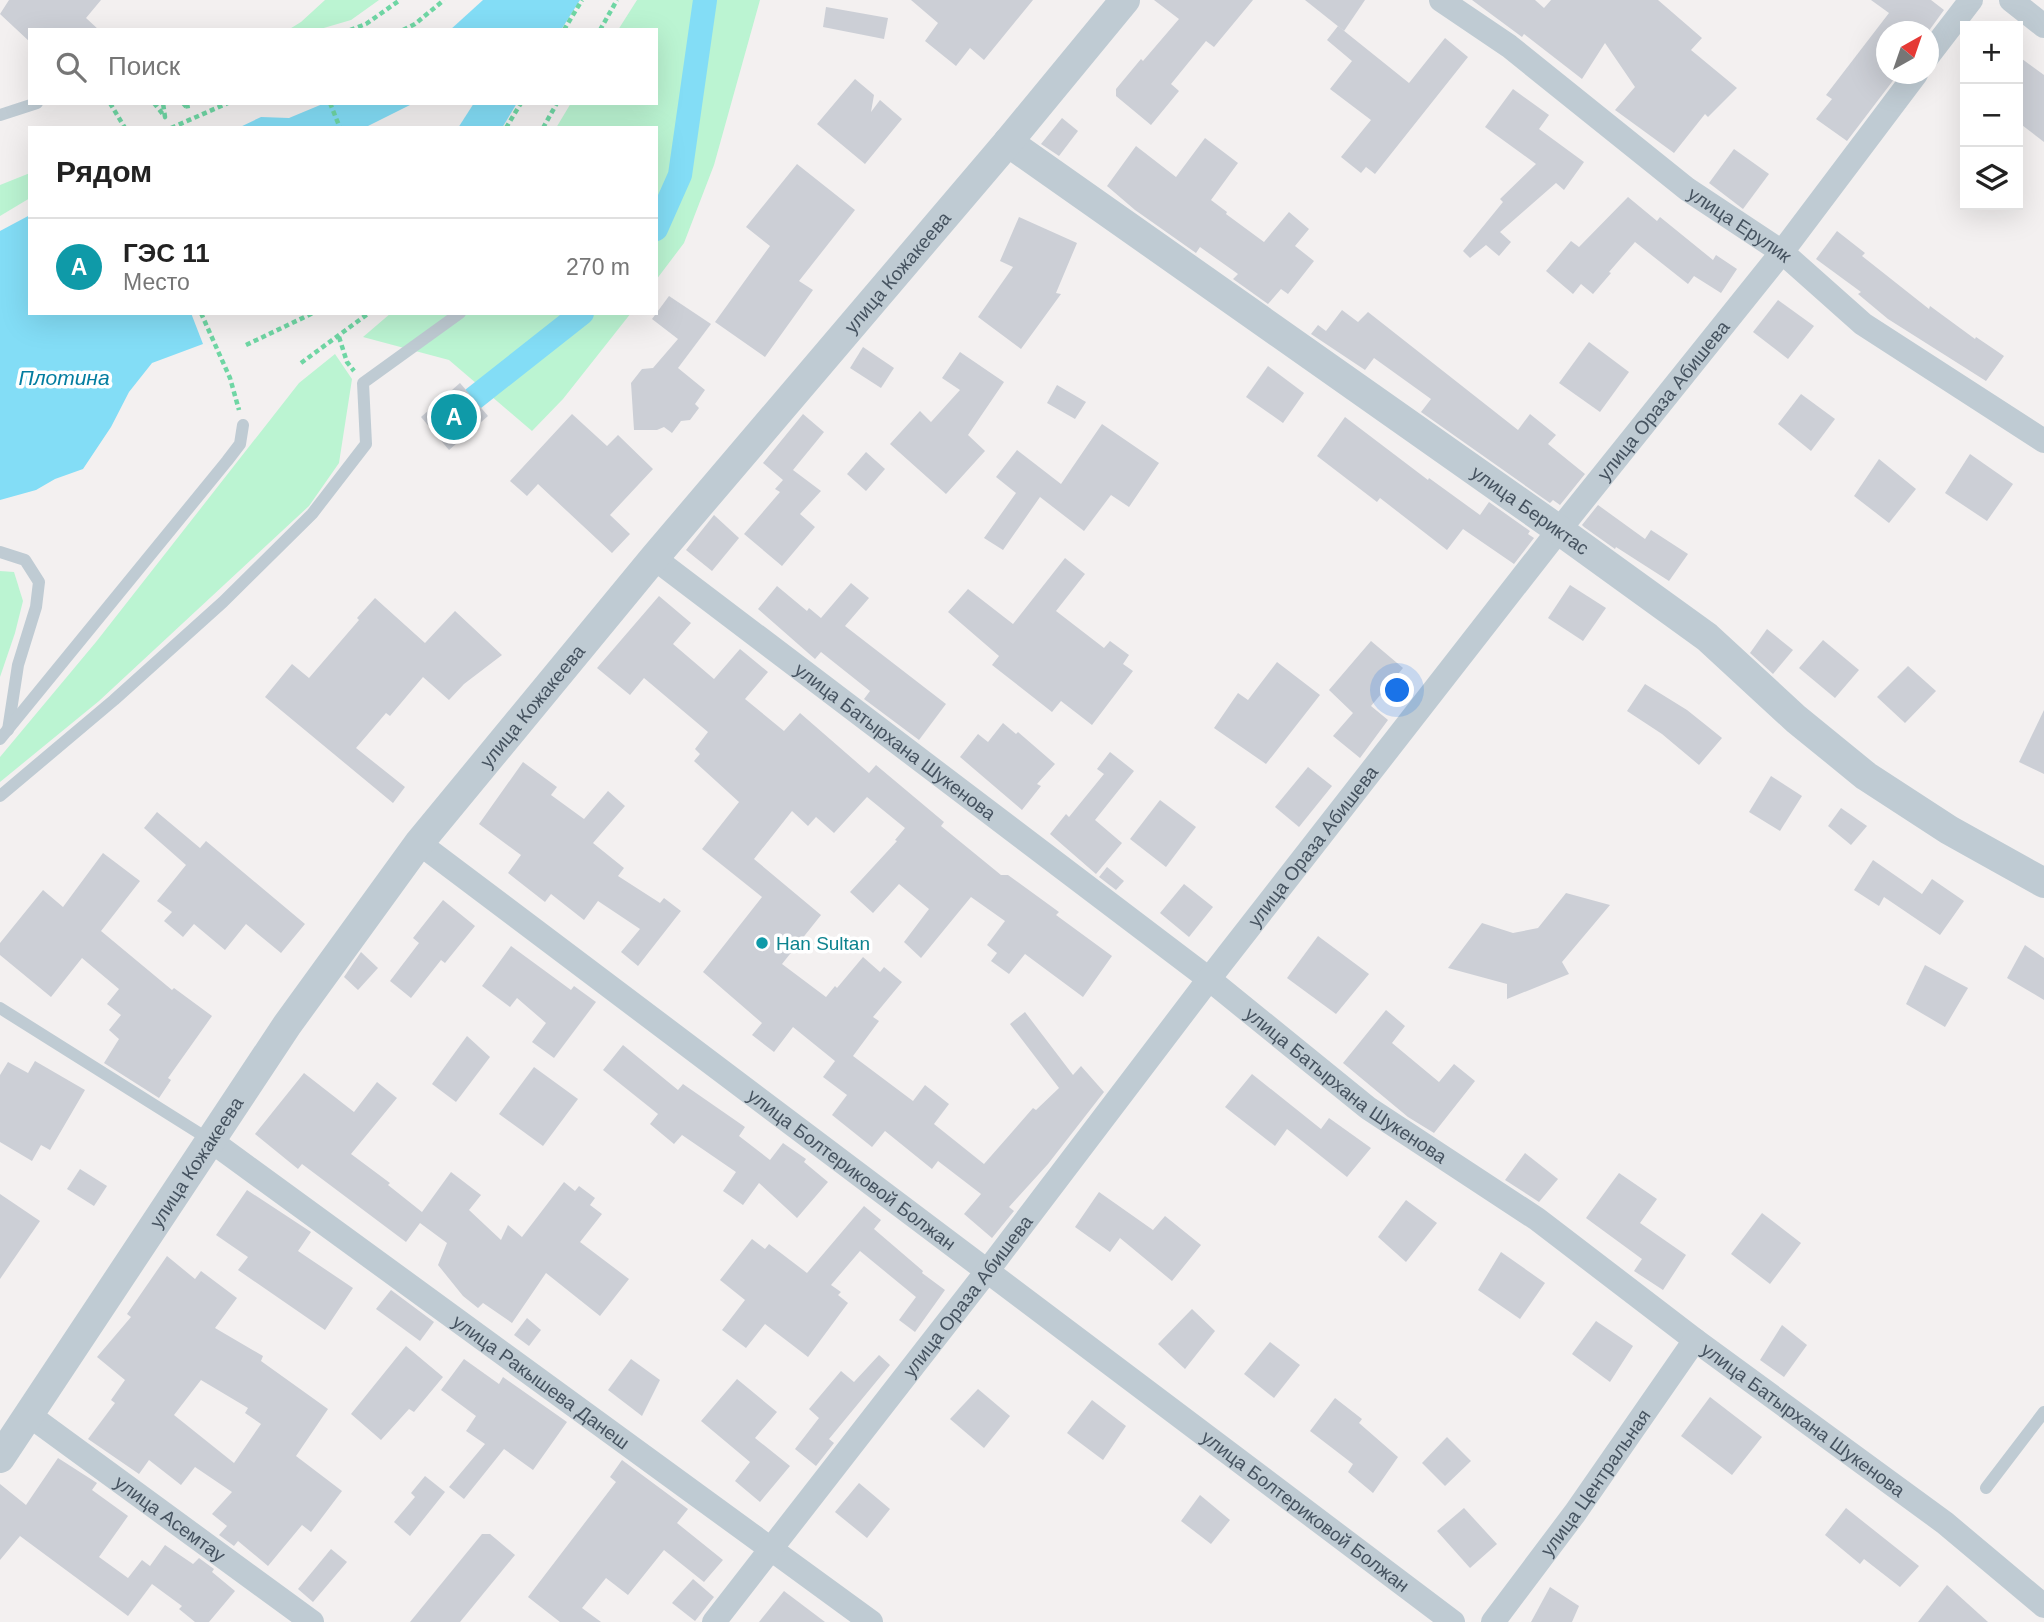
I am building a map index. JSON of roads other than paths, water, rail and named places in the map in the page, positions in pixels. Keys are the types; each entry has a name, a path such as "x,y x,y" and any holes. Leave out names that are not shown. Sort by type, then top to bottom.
{"street":[{"name":"улица Кожакеева","path":"0,1458 287,1025 419,842 654,558 1008,142 1125,0"},
{"name":"улица Ерулик","path":"1441,0 1509,46 1687,189 1782,252 1863,324 2044,442"},
{"path":"1939,42 1971,0"},
{"path":"2011,0 2044,26"},
{"name":"улица Ораза Абишева","path":"714,1622 988,1270 1209,979 1559,530 1782,252 1908,84"},
{"name":"улица Бериктас","path":"1008,142 1707,637 1796,719 1866,776 1949,830 2044,883"},
{"name":"улица Батырхана Шукенова","path":"654,558 1209,979 1368,1108 1537,1219 1695,1340 1945,1522 2044,1606"},
{"name":"улица Болтериковой Болжан","path":"419,842 1452,1622"},
{"name":"улица Ракышева Данеш","path":"210,1140 871,1622"},
{"name":"улица Центральная","path":"1493,1622 1575,1513 1695,1340"},
{"name":"улица Асемтау","path":"29,1415 312,1622"}],"lane":[{"path":"0,115 31,105"},
{"path":"0,796 114,700 223,602 312,514 366,444 363,383 457,315"},
{"path":"4,735 227,461 240,444 243,425"},
{"path":"0,552 24,560 39,582 36,607 18,665 4,735"},
{"path":"0,1008 210,1140"},
{"path":"1986,1488 2044,1412"}],"water":[{"path":"483,0 580,0 562,28 452,28"},
{"path":"320,105 410,105 368,126 242,126 261,117 289,118"},
{"path":"473,105 516,105 503,126 459,126"},
{"name":"Плотина","path":"28,216 28,315 192,315 203,344 152,363 129,392 111,427 83,469 55,479 36,490 0,500 0,231"}],"waterway":[{"path":"658,224 680,175 705,0"},
{"path":"473,399 579,315"}],"place":[{"name":"ГЭС 11","path":"454,417"},
{"name":"Han Sultan","path":"762,943"}]}
